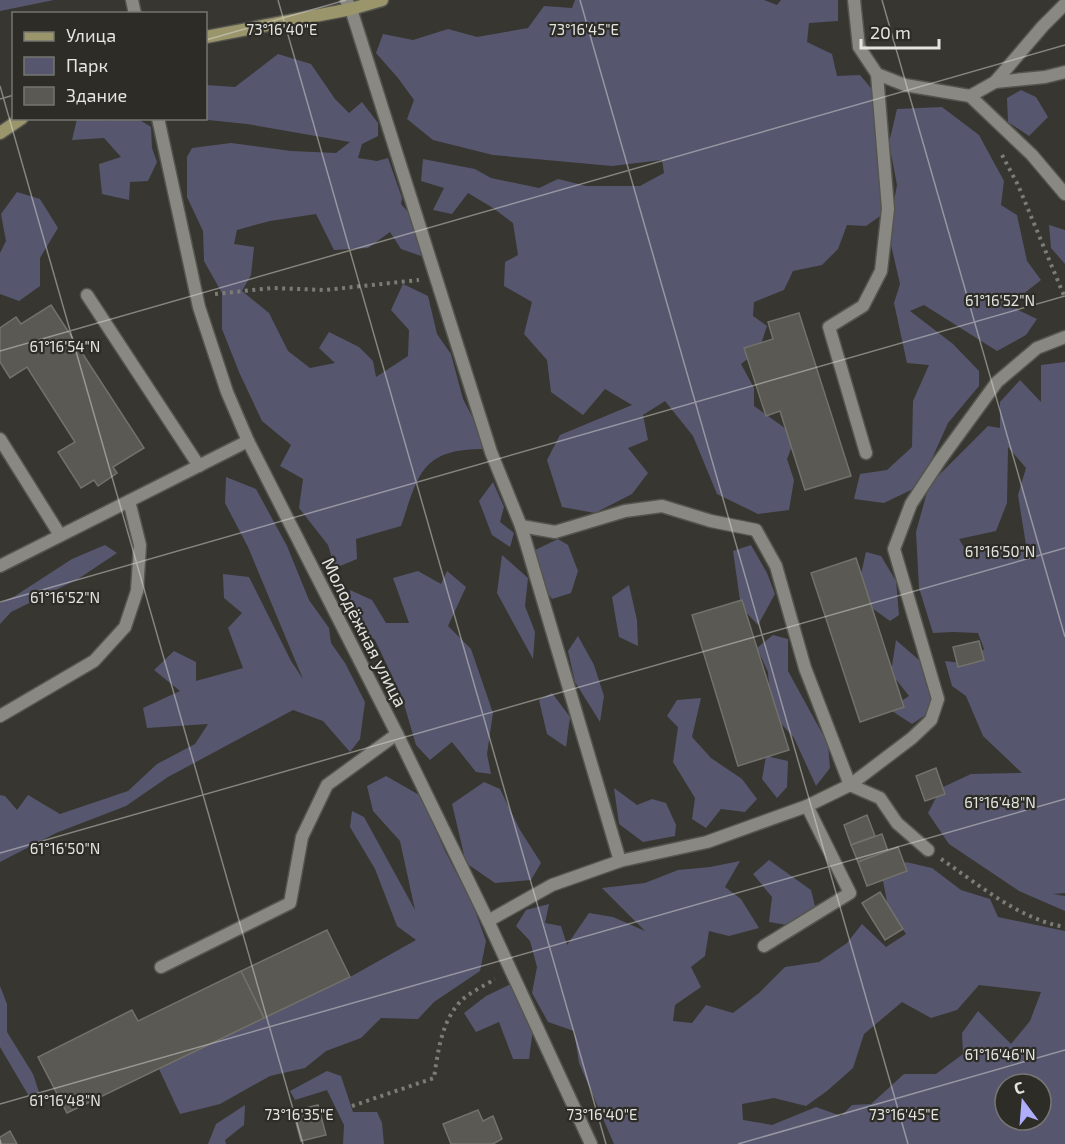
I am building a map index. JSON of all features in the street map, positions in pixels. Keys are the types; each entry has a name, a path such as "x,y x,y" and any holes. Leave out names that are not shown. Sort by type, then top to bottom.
{"street":[{"path":"207,37 351,3 382,0"},
{"path":"854,0 859,47 877,74 888,208 881,271 863,306 829,327 866,453"},
{"path":"351,3 491,452 521,526 620,861"},
{"path":"970,96 994,82 1065,4"},
{"path":"994,82 1045,77 1065,72"},
{"path":"877,74 905,85 970,96 1032,155 1065,194"},
{"path":"0,133 19,120"},
{"name":"Молодёжная улица","path":"158,120 196,296 227,392 248,441 397,734 488,921 591,1144"},
{"path":"87,295 199,466"},
{"path":"488,921 552,885 620,861 707,842 807,806 850,785 912,738 931,720 938,699 894,549 910,504 997,382 1037,348 1065,337"},
{"path":"0,440 60,536"},
{"path":"0,566 248,441"},
{"path":"0,716 94,661 125,627 137,591 140,545 129,501"},
{"path":"521,526 555,532 626,511 662,506 711,522 756,530 776,566 805,668 850,785 880,798 897,823 928,850"},
{"path":"161,967 290,903 302,837 327,785 397,734"},
{"path":"765,946 850,893 807,806"}],"path":[{"path":"997,145 1018,185 1065,298"},
{"path":"196,296 272,288 325,290 437,279"},
{"path":"928,850 1013,908 1049,924 1065,927"},
{"path":"352,1106 434,1078 438,1052 447,1021 460,1001 510,969"}],"green space":[{"path":"0,0 54,0 0,11"},
{"path":"575,0 764,0 777,5 781,0 838,0 838,21 809,23 807,42 832,54 837,76 860,75 875,93 877,162 883,214 866,226 847,225 838,249 822,265 793,271 784,290 754,302 753,316 767,326 759,350 741,364 754,388 754,406 796,436 787,459 794,480 789,510 758,514 717,494 693,436 665,401 643,415 648,440 628,448 648,473 632,494 595,513 562,507 547,460 560,435 632,405 605,389 583,415 551,392 547,360 524,334 532,302 504,286 505,262 518,255 513,223 468,193 452,214 433,210 444,188 421,181 423,159 475,169 491,178 539,188 558,179 586,186 640,186 664,173 662,160 612,166 493,155 433,140 407,119 414,100 376,53 383,34 413,40 448,29 477,37 528,28 544,6 572,8"},
{"path":"278,54 311,64 335,99 349,113 362,102 378,123 378,136 362,144 358,158 377,161 388,158 402,198 401,204 414,219 421,256 401,249 390,232 368,248 334,250 316,214 270,221 237,230 234,244 254,247 251,275 242,291 269,313 288,351 310,368 335,363 319,348 329,332 359,347 373,361 376,377 408,356 409,330 391,310 403,284 428,296 437,334 451,354 463,399 477,426 484,449 463,450 435,460 419,479 401,526 356,539 357,559 335,568 328,545 299,508 303,479 280,466 291,445 262,421 222,329 222,293 204,261 203,231 187,197 187,157 192,148 231,143 291,151 336,153 350,142 247,124 207,120 207,85 235,87"},
{"path":"1021,90 1036,97 1048,117 1029,136 1008,122 1007,98"},
{"path":"942,107 979,135 1004,181 1001,205 1017,215 1027,261 1041,280 1017,299 1018,310 1037,319 1026,335 997,351 924,305 910,311 953,344 979,371 979,386 948,423 930,463 913,489 884,503 854,499 860,474 887,470 912,447 913,401 929,365 907,363 894,303 900,284 888,232 897,185 889,143 897,109"},
{"path":"77,120 140,120 151,127 152,148 157,162 148,181 130,182 129,200 102,194 99,164 121,157 104,138 72,140"},
{"path":"17,192 40,199 58,228 40,258 40,286 19,301 0,294 0,253 6,241 1,214"},
{"path":"1049,225 1065,230 1065,264 1051,248"},
{"path":"1065,362 1065,893 1053,894 1065,896 1065,911 1019,891 949,844 928,813 941,788 971,774 1022,773 983,736 966,696 952,686 945,661 969,664 984,649 978,633 933,633 919,588 916,532 929,485 988,426 1000,428 1000,402 1020,380 1041,402 1041,365","holes":["1008,447 1026,468 1018,495 1026,545 997,547 968,554 959,539 996,531 1007,503"]},
{"path":"226,477 256,489 287,546 309,600 329,628 331,643 345,663 365,702 360,739 350,752 323,721 293,710 168,777 126,806 56,833 0,862 0,795 5,796 17,810 28,795 60,814 128,791 157,764 195,744 208,724 147,728 143,708 180,691 154,670 174,651 196,662 196,681 243,668 228,628 242,613 224,598 223,574 249,577 291,661 303,679 248,547 225,503"},
{"path":"493,482 504,507 500,522 514,533 510,547 492,535 479,501"},
{"path":"558,539 568,545 578,571 571,593 552,599 535,574 535,550"},
{"path":"105,545 117,553 78,579 11,612 0,624 0,603 15,596 72,559"},
{"path":"751,545 767,573 775,594 758,625 741,607 733,551"},
{"path":"866,552 881,556 896,581 899,615 890,621 872,608 861,574"},
{"path":"502,555 528,578 525,606 535,632 533,659 497,593"},
{"path":"418,571 441,584 447,571 466,587 448,626 471,649 493,713 487,754 491,774 476,772 452,742 430,760 416,745 402,697 375,640 350,619 350,590 372,600 386,623 409,623 393,578"},
{"path":"629,585 637,620 638,646 619,637 612,597"},
{"path":"773,635 788,639 788,671 828,744 830,768 816,786 794,738 771,712 768,672 757,648"},
{"path":"578,636 594,665 604,696 600,722 575,682 568,651"},
{"path":"896,640 927,667 933,693 930,712 912,724 889,709 909,696 891,673"},
{"path":"552,693 570,717 566,747 547,734 539,700"},
{"path":"701,698 692,737 711,758 742,779 757,799 745,812 721,809 706,828 692,819 695,798 673,762 678,727 667,716 677,700"},
{"path":"766,756 788,761 787,787 777,798 762,779"},
{"path":"386,776 421,796 445,851 473,905 486,941 480,971 434,1002 418,1019 381,1018 361,1038 326,1051 305,1068 270,1076 220,1104 180,1114 159,1069 350,977 416,940 397,926 375,869 350,827 352,811 364,817 415,910 400,841 373,811 367,786"},
{"path":"484,782 500,789 520,830 541,863 531,880 495,883 466,863 452,804"},
{"path":"614,788 637,805 652,799 666,803 676,825 675,836 643,842 619,824"},
{"path":"769,860 811,890 816,910 793,926 769,922 772,897 753,874"},
{"path":"740,861 725,887 741,899 759,928 729,936 709,931 705,956 691,967 701,987 675,1005 673,1021 692,1023 706,1005 733,1013 759,993 785,967 819,962 847,943 862,924 886,947 906,934 888,907 882,876 906,862 932,868 961,890 990,899 998,917 1065,931 1065,1144 614,1144 579,1063 574,1031 548,1022 532,993 537,967 530,941 516,926 526,910 549,904 545,923 561,926 567,945 589,913 613,917 645,931 602,888 645,883 678,870","holes":["979,985 1041,992 1030,1021 1011,1044 978,1011 962,1033 963,1054 936,1074 904,1074 871,1104 852,1105 841,1116 816,1107 772,1125 743,1120 742,1104 774,1098 806,1106 827,1091 853,1068 864,1034 902,1002 931,1018 957,1010"]},
{"path":"511,984 533,1029 529,1059 513,1059 499,1022 476,1032 464,1013 486,996"},
{"path":"0,986 7,1004 7,1032 33,1074 39,1092 30,1098 0,1047"},
{"path":"327,1071 341,1076 353,1112 377,1112 382,1123 384,1144 343,1144 344,1125 327,1090 295,1100 290,1091"},
{"path":"245,1105 244,1125 225,1140 226,1144 208,1144 216,1124"}],"building":[{"path":"51,305 144,448 113,467 117,473 98,486 94,480 81,488 58,452 75,442 27,367 10,378 0,362 0,328 16,317 21,324"},
{"path":"799,313 851,476 805,490 780,411 766,416 744,348 773,339 768,322"},
{"path":"856,558 904,707 860,722 811,573"},
{"path":"742,600 789,750 738,766 692,615"},
{"path":"979,641 984,660 958,667 953,647"},
{"path":"936,768 945,794 925,801 916,776"},
{"path":"867,815 875,836 851,845 844,825"},
{"path":"882,834 888,851 858,862 851,845"},
{"path":"898,847 907,871 867,886 858,862"},
{"path":"880,892 903,929 885,940 862,903"},
{"path":"327,930 350,977 264,1018 241,971"},
{"path":"241,971 264,1018 67,1113 38,1057 132,1010 138,1021"},
{"path":"318,1105 326,1135 301,1141 293,1111"},
{"path":"478,1110 483,1121 493,1116 502,1139 493,1144 451,1144 443,1124"},
{"path":"10,1131 17,1144 0,1144 0,1137"}]}
